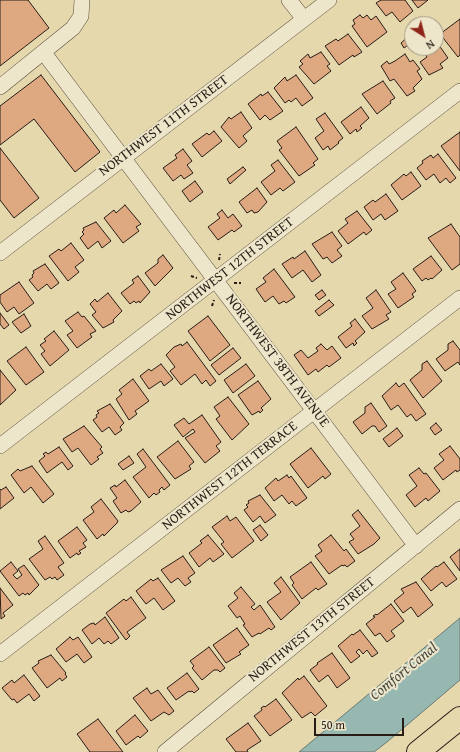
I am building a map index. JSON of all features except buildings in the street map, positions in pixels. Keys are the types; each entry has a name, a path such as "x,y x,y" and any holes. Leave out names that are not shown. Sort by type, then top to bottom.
{"highway":[{"path":"418,752 460,718"}],"street":[{"path":"0,87 74,28 81,16 82,0"},
{"path":"289,0 304,19"},
{"name":"NORTHWEST 11TH STREET","path":"0,253 329,0"},
{"name":"NORTHWEST 38TH AVENUE","path":"44,53 122,158 315,410 416,546"},
{"name":"NORTHWEST 12TH STREET","path":"0,446 460,91"},
{"name":"NORTHWEST 12TH TERRACE","path":"0,654 460,298"},
{"name":"NORTHWEST 13TH STREET","path":"165,752 460,509"}],"path":[{"path":"191,276 198,278"},
{"path":"233,283 241,283"}],"water":[{"name":"Comfort Canal","path":"460,618 460,680 387,742 374,752 299,752"}]}
